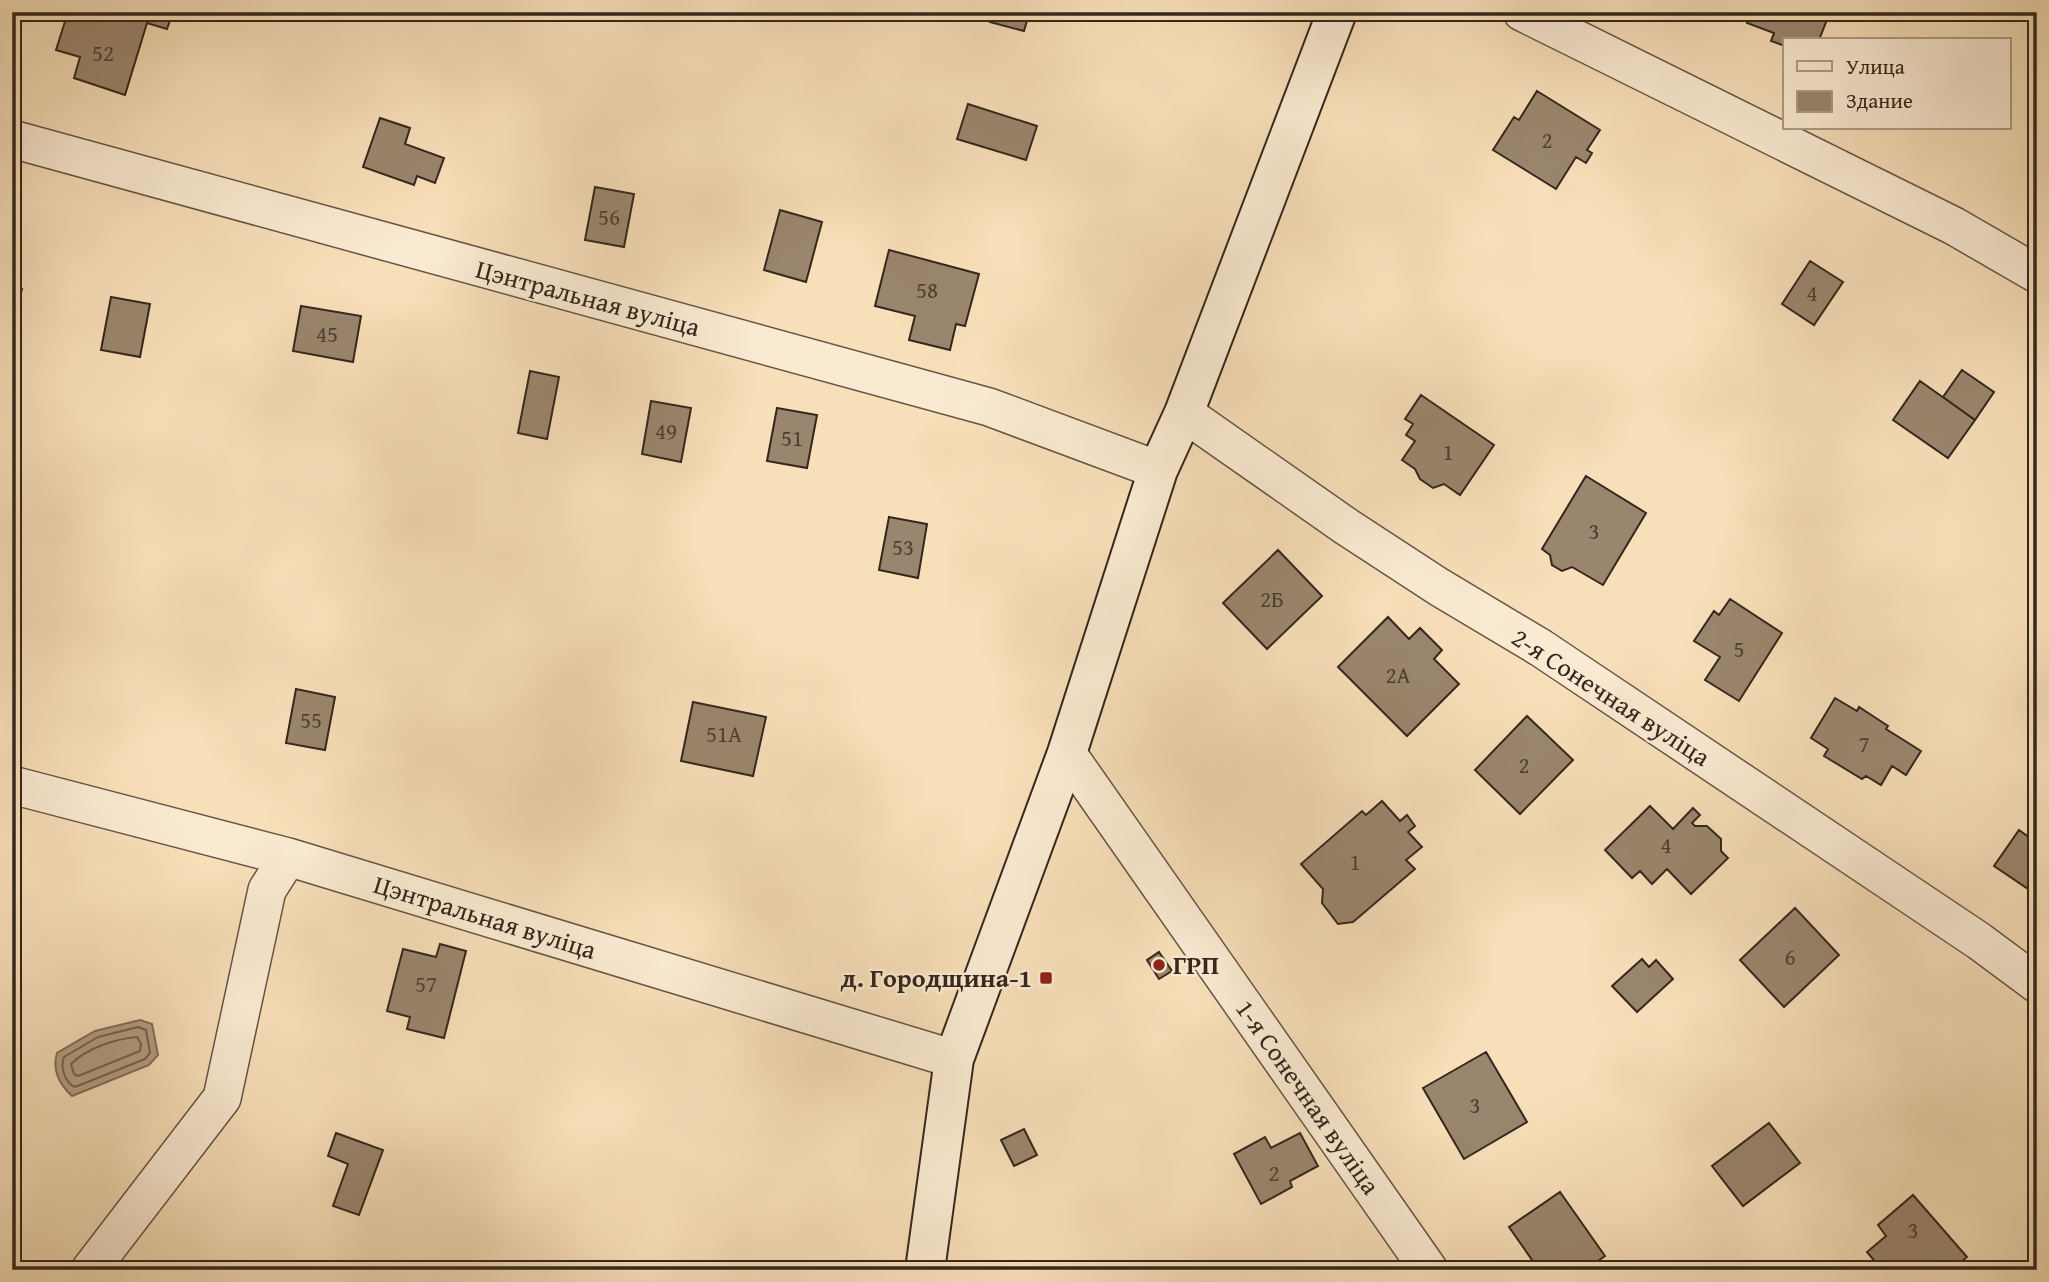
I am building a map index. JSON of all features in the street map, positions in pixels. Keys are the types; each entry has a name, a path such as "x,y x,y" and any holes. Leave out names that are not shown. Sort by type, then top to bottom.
{"street":[{"path":"925,1270 954,1059 1067,753 1158,470 1184,413 1337,12"},
{"path":"1522,12 1954,226 2037,274"},
{"name":"Цэнтральная вуліца","path":"12,139 989,407 1158,470"},
{"path":"1954,226 2037,256"},
{"name":"2-я Сонечная вуліца","path":"1184,413 1347,527 1439,587 1541,648 1979,941 2037,984"},
{"name":"1-я Сонечная вуліца","path":"1067,753 1429,1270"},
{"name":"Цэнтральная вуліца","path":"12,785 288,857 954,1059"},
{"path":"90,1270 222,1098 267,890 288,857"}],"water":[{"path":"140,1020 152,1024 158,1055 149,1065 72,1096 63,1087 55,1065 57,1053 95,1031"}],"building":[{"path":"68,12 173,12 167,29 147,23 125,95 74,78 80,57 56,50"},
{"path":"993,12 1044,12 1042,21 1028,17 1024,31 990,22"},
{"path":"1751,12 1830,12 1820,38 1783,38 1783,45 1771,41 1774,33 1747,23"},
{"path":"1537,91 1600,130 1587,150 1592,153 1586,163 1576,157 1556,189 1493,150 1514,117 1519,120"},
{"path":"968,104 1037,126 1026,160 957,139"},
{"path":"380,118 410,128 405,144 444,158 435,183 417,176 414,185 363,167"},
{"path":"595,187 634,194 624,247 585,240"},
{"path":"780,210 822,222 806,282 764,270"},
{"path":"889,250 979,274 965,326 956,324 950,350 909,340 915,316 875,306"},
{"path":"1810,261 1843,282 1814,325 1782,304"},
{"path":"12,286 22,289 12,327"},
{"path":"111,297 150,304 140,357 101,350"},
{"path":"301,306 361,316 353,362 293,351"},
{"path":"1962,370 1994,392 1975,420 1943,397"},
{"path":"530,371 559,377 547,439 518,433"},
{"path":"1920,381 1975,420 1948,458 1893,420"},
{"path":"1421,395 1494,445 1460,495 1444,484 1433,488 1402,460 1415,441 1406,435 1413,424 1405,419"},
{"path":"651,401 691,408 681,462 642,454"},
{"path":"777,408 817,415 807,468 767,461"},
{"path":"1586,476 1646,513 1603,585 1572,567 1562,571 1552,565 1550,555 1542,549"},
{"path":"889,517 927,524 918,578 879,570"},
{"path":"1278,550 1322,596 1267,649 1223,603"},
{"path":"1730,599 1782,633 1739,701 1705,680 1720,657 1694,641 1714,611 1719,615"},
{"path":"1388,617 1409,639 1420,628 1442,650 1434,659 1459,684 1407,736 1338,667"},
{"path":"296,689 335,697 325,750 286,743"},
{"path":"1835,698 1857,711 1859,707 1888,726 1886,729 1921,751 1906,775 1892,766 1881,785 1866,776 1862,779 1824,756 1828,749 1811,738"},
{"path":"693,702 766,717 753,776 681,761"},
{"path":"1527,716 1573,760 1520,814 1475,770"},
{"path":"1382,801 1400,821 1407,815 1415,826 1408,832 1422,847 1406,860 1415,869 1353,922 1338,924 1322,903 1323,889 1301,864 1362,811 1366,815"},
{"path":"1650,806 1673,829 1693,808 1700,815 1692,823 1695,826 1707,826 1721,839 1721,851 1728,858 1691,894 1667,869 1652,884 1640,871 1632,878 1605,850"},
{"path":"2019,830 2037,843 2037,895 1994,866"},
{"path":"1795,908 1839,955 1784,1007 1740,960"},
{"path":"440,944 466,951 444,1038 407,1029 410,1017 387,1011 403,949 436,957"},
{"name":"ГРП","path":"1159,952 1172,971 1159,979 1147,960"},
{"path":"1642,959 1649,967 1656,960 1673,979 1637,1012 1612,986"},
{"path":"1486,1052 1527,1122 1464,1159 1423,1088"},
{"path":"1769,1123 1800,1163 1743,1206 1712,1166"},
{"path":"1024,1129 1037,1155 1014,1166 1001,1140"},
{"path":"336,1133 383,1150 359,1215 333,1206 348,1164 328,1156"},
{"path":"1300,1133 1318,1166 1290,1181 1292,1187 1261,1204 1234,1154 1265,1137 1271,1148"},
{"path":"1560,1192 1605,1256 1585,1270 1539,1270 1509,1227"},
{"path":"1913,1195 1967,1257 1952,1270 1882,1270 1867,1252 1886,1236 1878,1225"}],"place":[{"name":"ГРП","path":"1159,965"},
{"name":"д. Городщина-1","path":"1046,978"}]}
